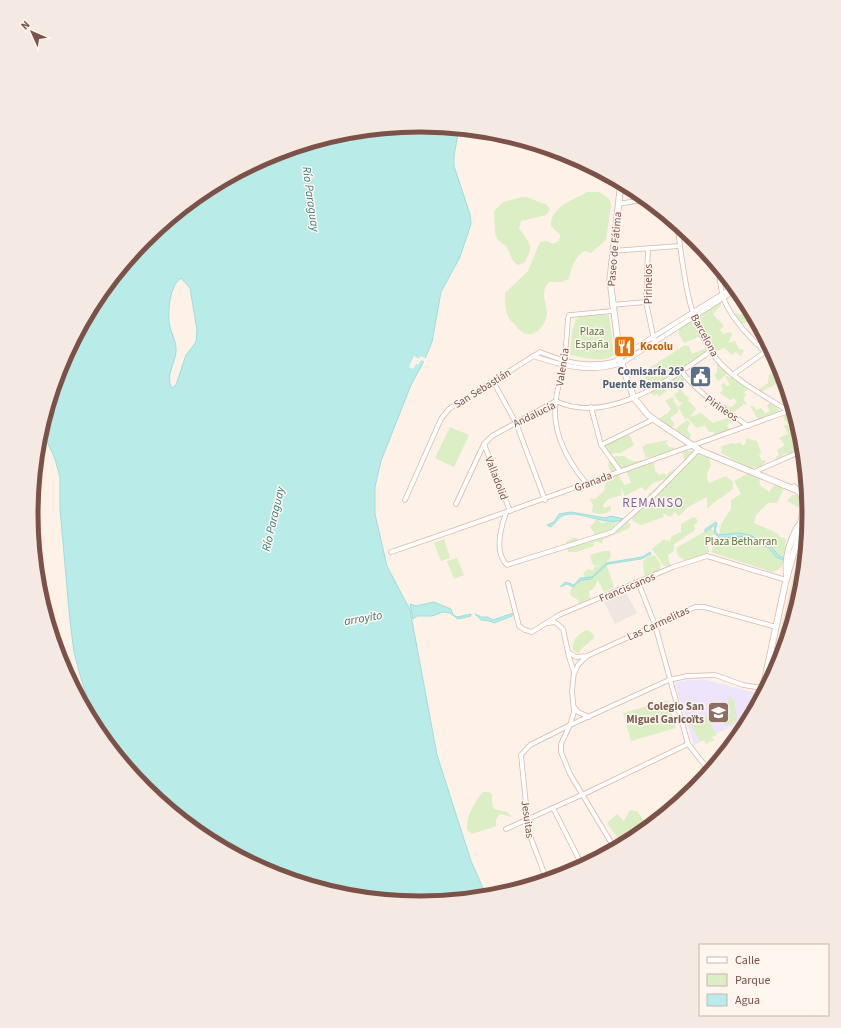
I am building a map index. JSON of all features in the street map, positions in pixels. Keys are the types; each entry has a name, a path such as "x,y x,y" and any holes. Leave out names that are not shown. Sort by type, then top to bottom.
{"street":[{"name":"Paseo de Fátima","path":"620,188 612,251 610,280 612,308 621,361 634,398 654,419 670,432 697,448 703,448 794,487 802,495"},
{"path":"618,204 639,200"},
{"name":"Barcelona","path":"679,232 679,246 693,315 711,351 721,364 788,411"},
{"path":"612,251 679,246"},
{"name":"Pirinelos","path":"648,249 646,302 654,340"},
{"path":"720,276 723,296 743,329 768,353"},
{"path":"723,296 731,290"},
{"path":"533,356 563,363 592,365 621,361 732,292"},
{"path":"612,308 646,302"},
{"name":"Valencia","path":"586,483 573,468 563,448 557,422 556,401 563,363 569,315 612,308"},
{"path":"761,348 764,346"},
{"name":"Andalucía","path":"456,504 484,444 492,436 556,401 564,404 591,407 615,405 634,398 681,371 711,351"},
{"name":"San Sebastián","path":"404,500 441,419 449,409 540,352 563,363"},
{"path":"734,374 765,352"},
{"name":"Pirineos","path":"681,371 701,394 748,426"},
{"path":"493,381 516,422 545,500"},
{"path":"591,407 601,445 620,471"},
{"name":"Granada","path":"391,552 545,500 620,471 697,448 788,411"},
{"path":"601,445 654,419"},
{"name":"Valladolid","path":"484,444 508,512"},
{"path":"508,512 499,538 503,559 507,565 612,532 656,493 697,448"},
{"path":"755,471 798,453"},
{"name":"Paseo de Fátima","path":"763,685 798,538 803,510"},
{"name":"Paseo de Fátima","path":"787,579 786,567 793,537 800,522"},
{"path":"798,538 802,540"},
{"name":"Franciscanos","path":"547,624 559,615 638,582 691,560 710,556 787,579"},
{"path":"638,582 655,625 669,680 688,744 707,768"},
{"path":"508,583 519,626 532,632 547,624 555,622 560,625"},
{"name":"Las Carmelitas","path":"587,656 681,612 700,606 776,627"},
{"path":"559,615 556,620 563,630 574,672 572,691 574,712 561,744 561,752 570,774 584,794 613,845"},
{"path":"568,651 576,657 587,656"},
{"path":"574,672 578,665 587,656"},
{"path":"570,725 669,680 687,676 715,675 761,688"},
{"path":"574,707 578,712 589,717"},
{"name":"Jesuitas","path":"545,875 533,849 527,819 521,754 530,745 570,725"},
{"path":"506,829 584,794 688,744"},
{"path":"552,808 580,861"}],"shaded area":[{"path":"800,546 801,547 800,564 796,589 783,637 773,662"},
{"path":"625,591 637,613 615,624 603,600"},
{"name":"Colegio San Miguel Garicoïts","path":"688,680 706,680 752,692 755,694 755,699 743,721 694,745 675,683"}],"green space":[{"path":"587,192 600,192 610,200 611,206 606,240 591,253 584,251 578,257 569,279 562,282 549,282 544,290 547,309 545,322 536,332 532,334 524,333 508,317 505,293 528,271 540,242 547,241 552,244 559,241 560,235 551,226 554,214 558,209 569,201"},
{"path":"522,197 546,204 550,209 546,215 521,221 519,228 530,245 530,248 524,263 517,265 512,259 507,247 497,239 495,232 494,211 503,202"},
{"path":"721,302 721,305 713,314 724,326 720,330 723,334 731,332 732,335 728,343 735,341 739,349 744,350 741,356 736,352 732,355 724,348 717,351 710,349 699,323 698,319 707,310"},
{"path":"746,312 750,320 742,324 734,314 737,313 739,315"},
{"name":"Plaza España","path":"587,315 609,315 614,355 609,358 599,359 570,355 573,328 577,318"},
{"path":"693,320 695,327 698,327 701,336 684,343 678,333 679,329"},
{"path":"685,345 689,346 692,354 706,348 709,350 679,370 674,369 669,376 660,382 671,379 673,380 673,378 680,373 685,380 682,382 680,380 675,385 670,386 673,389 671,391 669,389 659,397 657,394 654,395 650,393 653,385 650,386 645,375 649,368"},
{"path":"717,364 729,373 729,376 727,374 718,381 714,375 717,372"},
{"path":"773,372 778,383 761,392 758,390 768,383 769,375"},
{"path":"725,376 736,378 749,389 744,392 746,396 743,398 747,404 745,405 742,403 743,405 732,413 722,406 725,404 729,407 733,406 737,402 734,398 730,400 720,393 723,390 721,385 724,383 727,386 730,385"},
{"path":"780,384 784,394 778,385"},
{"path":"681,389 696,409 690,417 701,413 713,423 727,418 732,418 727,426 729,431 717,436 714,434 714,430 713,432 709,432 705,425 697,428 688,419 689,418 685,419 678,407 683,403 679,402 674,395"},
{"path":"672,397 675,399 673,400 678,407 678,412 670,418 675,425 669,428 658,419 668,413 671,409 665,401"},
{"path":"773,401 777,404 776,407 782,413 761,420 757,418 750,406 755,407 756,410 761,408 765,413 770,411 767,405"},
{"path":"790,414 793,427 785,421 783,415"},
{"path":"687,420 690,423 687,430 691,435 688,441 675,429"},
{"path":"784,425 789,425 793,427 798,450 784,454 778,461 775,458 779,455 777,450 785,445 779,438 788,434"},
{"path":"450,427 469,435 454,467 435,458"},
{"path":"630,435 634,445 621,453 611,455 605,446 613,439"},
{"path":"746,438 757,441 761,452 759,455 762,461 765,460 766,462 761,466 750,468 721,453 722,446 732,443 736,444 739,442 743,445 746,443"},
{"path":"668,440 666,443 669,447 675,448 671,452 646,458 642,447 647,444"},
{"path":"682,451 692,451 709,458 711,466 707,476 709,483 726,476 733,482 733,489 707,509 707,497 688,507 679,516 675,512 670,517 663,513 664,517 641,525 633,521 630,513 665,479 653,483 645,491 642,487 625,496 620,487 622,495 608,499 603,505 604,508 611,506 611,510 602,514 592,512 593,505 589,498 595,499 604,491 606,483 604,479 609,476 611,478 613,475 618,474 624,485 631,483 627,473 612,472 608,466 609,461 615,456 624,456 634,461 653,458 655,471 659,475 665,473 666,477 668,473 685,463"},
{"name":"Plaza Betharran","path":"750,472 759,476 760,485 769,492 775,485 784,488 777,503 768,503 756,515 754,523 779,534 778,536 786,539 785,560 781,568 772,572 711,552 720,531 721,524 731,509 731,500 741,494 734,481"},
{"path":"792,495 797,495 801,500 801,505 798,507 787,501"},
{"path":"693,517 696,518 698,522 694,525 695,530 674,544 674,551 668,555 670,566 664,566 652,549 664,539 671,542 670,540 672,536 681,532 681,524"},
{"path":"597,519 601,523 618,521 609,531 611,533 627,521 631,525 628,529 602,540 603,543 596,541 593,543 594,546 577,552 568,552 566,542 574,537 587,543 593,537 594,532 590,527"},
{"path":"711,528 714,532 713,539 707,543 709,552 705,555 686,561 678,556 676,548"},
{"path":"444,539 450,558 441,561 434,543"},
{"path":"801,545 796,588 791,587"},
{"path":"610,551 611,556 606,563 614,587 604,592 598,580 594,588 589,591 590,601 588,599 584,603 579,604 578,600 570,595 571,589 585,577 583,573 588,569 594,571 593,568 600,565 595,566 592,563 590,555"},
{"path":"654,555 661,564 660,570 650,576 644,575 644,560"},
{"path":"457,558 464,575 454,579 447,561"},
{"path":"588,630 594,635 594,638 580,650 580,653 577,653 573,650 574,640 576,637"},
{"path":"729,696 734,700 737,720 734,723 725,726 726,714 731,712 728,703"},
{"path":"668,700 676,728 631,741 623,713"},
{"path":"706,715 717,735 712,737 714,740 706,744 704,740 700,742 690,723"},
{"path":"483,792 489,792 492,794 492,804 494,809 507,812 512,817 500,814 496,819 496,826 472,834 467,830 469,815"},
{"path":"630,810 637,811 645,823 620,840 607,823 617,814 624,821"}],"water":[{"path":"395,132 446,132 458,134 454,156 454,166 470,214 471,224 460,257 441,292 432,342 411,385 381,461 375,487 375,514 387,566 410,610 437,755 471,861 484,891 446,896 395,896 346,889 298,876 251,857 208,832 168,802 150,784 117,747 102,727 90,707 80,675 74,652 70,621 60,509 60,477 55,459 45,438 58,391 77,345 102,301 117,281 168,226 208,196 229,183 251,171 298,152 346,139","holes":["181,278 190,288 197,330 196,342 186,355 176,385 172,388 170,384 170,375 176,348 169,321 169,310 170,298 174,286"]},
{"path":"571,512 605,518 611,516 624,519 609,521 576,514 569,514 562,516 551,527 547,525 554,522 559,514"},
{"path":"716,522 717,524 715,530 718,535 739,533 750,535 770,545 779,556 784,558 783,560 776,557 768,547 764,546 754,538 744,536 720,538 714,533 715,525 705,532 705,529"},
{"path":"650,552 651,554 641,559 608,564 591,579 581,580 573,587 567,584 560,587 565,582 574,585 580,578 592,577 606,563 642,557"},
{"path":"434,602 451,609 453,615 457,617 471,614 471,616 458,619 450,613 443,612 432,616 417,616 413,619 410,604 416,606"},
{"path":"513,613 512,616 494,623 481,620 475,614 481,617 488,617 493,620"}],"pier":[{"path":"414,356 419,359 420,356 428,359 426,362 421,360 413,369 409,367"}],"place":[{"name":"Kocolu","path":"625,346"},
{"name":"Comisaría 26ª Puente Remanso","path":"700,377"},
{"name":"Colegio San Miguel Garicoïts","path":"719,712"}],"district":[{"name":"REMANSO","path":"653,502"}],"water label":[{"name":"Río Paraguay","path":"311,199"},
{"name":"Río Paraguay","path":"273,519"},
{"name":"arroyito","path":"363,618"}]}
